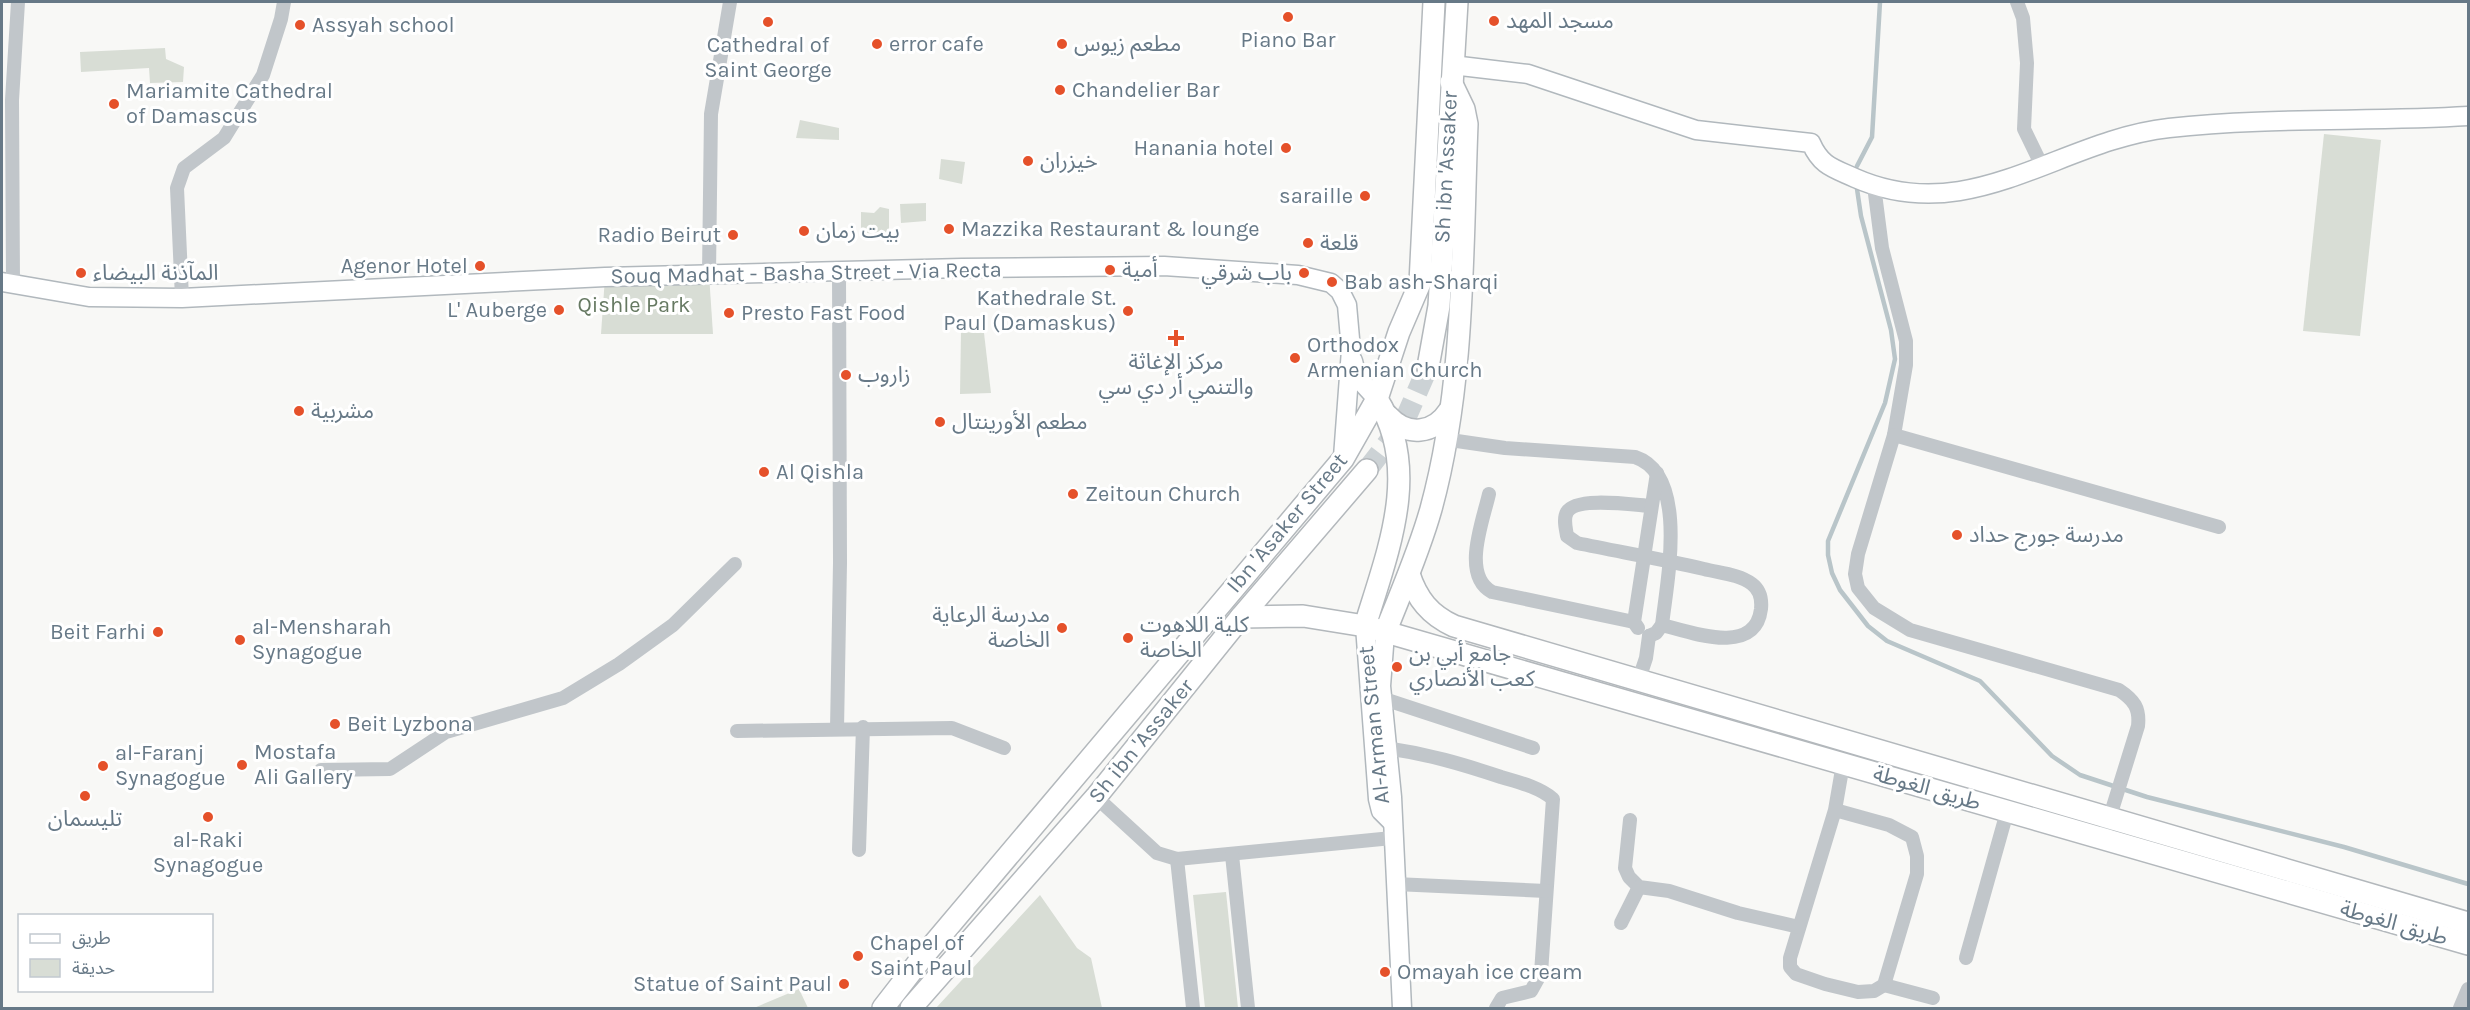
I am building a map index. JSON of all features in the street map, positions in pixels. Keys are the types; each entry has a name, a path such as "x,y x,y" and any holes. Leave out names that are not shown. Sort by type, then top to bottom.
{"main road":[{"name":"Ibn 'Asaker Street","path":"883,1008 921,959 1343,459 1382,408 1399,332 1420,283 1434,2"},
{"name":"Sh ibn 'Assaker","path":"1428,367 1438,306 1457,2"},
{"path":"1375,630 1409,573 1431,508 1449,411 1459,330 1464,252 1467,124 1451,73"},
{"path":"1382,408 1400,427 1416,431 1439,424 1449,411"},
{"path":"1375,630 1398,506 1398,461 1382,408"},
{"name":"Sh ibn 'Assaker","path":"911,1008 1096,797 1241,617 1367,470"},
{"path":"1409,573 1421,602 1436,616 1454,626 1638,682 2113,809 2469,923"},
{"name":"طريق الغوطة","path":"1241,617 1302,616 1375,630 2469,944"}],"street":[{"path":"7,282 12,100 18,2"},
{"path":"182,298 177,188 184,168 224,138 263,75 281,19 284,2"},
{"path":"709,274 711,114 730,2"},
{"path":"2018,2 2023,18 2027,63 2024,129 2043,168"},
{"path":"1451,73 1528,74 1696,130 1811,143 1818,159 1874,186 1906,192 1955,192 2001,183 2110,140 2170,128 2325,118 2469,116"},
{"path":"1874,186 1882,248 1906,341 1904,387 1894,435 1858,554 1855,573 1858,588 1874,608 1910,630 2119,690 2130,697 2136,704 2139,715 2103,840"},
{"name":"Souq Madhat - Basha Street - Via Recta","path":"7,282 89,297 182,298 709,274 1164,266 1298,275 1326,281 1340,291 1347,305 1351,350"},
{"path":"837,729 840,563 839,271"},
{"path":"1351,350 1357,377 1382,408"},
{"path":"1343,459 1351,350"},
{"path":"1894,435 2219,527"},
{"path":"1457,441 1505,448 1635,457 1648,461 1666,488 1669,506 1669,559 1662,625 1656,633 1649,636"},
{"path":"1649,636 1640,631 1634,622 1657,473"},
{"path":"1489,494 1476,558 1476,570 1483,587 1492,592 1634,622"},
{"path":"1651,506 1584,503 1573,507 1566,513 1567,536 1578,543 1669,559 1735,576 1751,583 1761,597 1761,611 1755,624 1745,633 1731,638 1712,638 1662,625"},
{"path":"321,770 390,769 446,732 563,698 619,664 673,625 735,564"},
{"name":"Al-Arman Street","path":"1375,630 1392,797 1402,1008"},
{"name":"Al-Arman Street","path":"1375,630 1378,799 1381,811 1392,829"},
{"path":"1638,682 1646,658 1649,636"},
{"path":"1381,698 1533,748"},
{"path":"859,850 864,727"},
{"path":"737,731 864,727 952,728 1004,748"},
{"path":"1386,748 1436,755 1546,793 1553,799 1553,834 1546,891 1541,973 1538,983 1531,991 1502,998 1496,1008"},
{"path":"1835,810 1889,825 1912,837 1914,846 1917,874 1884,985 1874,991 1858,992 1796,974 1790,968 1790,958 1835,810 1843,764"},
{"path":"1096,797 1157,853 1178,860 1232,855 1392,829"},
{"path":"1966,958 2007,812"},
{"path":"1630,820 1624,857 1625,868 1629,877 1639,887 1669,891 1738,913 1799,927"},
{"path":"1232,855 1248,1008"},
{"path":"1178,860 1193,1008"},
{"path":"1395,884 1546,891"},
{"path":"1622,923 1639,887"},
{"path":"1884,985 1933,998"},
{"path":"2460,1008 2469,989"}],"green space":[{"path":"165,48 166,59 184,67 183,82 150,83 149,68 81,72 80,52"},
{"path":"800,120 839,128 839,140 796,138"},
{"path":"2324,134 2381,140 2360,336 2303,331"},
{"path":"941,159 965,162 962,184 939,179"},
{"path":"926,203 926,221 901,223 900,204"},
{"path":"880,207 889,209 889,235 861,236 861,212 874,213"},
{"name":"Qishle Park","path":"709,274 713,334 601,334 605,277"},
{"path":"961,332 984,333 991,393 960,394"},
{"path":"1226,892 1238,1008 1205,1008 1193,895"},
{"path":"1040,895 1077,948 1091,958 1102,1008 936,1008"},
{"path":"799,989 808,1008 754,1008"}],"waterway":[{"path":"1857,166 1872,137 1880,2"},
{"path":"1857,189 1861,216 1891,330 1895,359 1885,403 1828,541 1828,555 1832,573 1840,590 1868,626 1887,641 1980,681 2052,756 2080,775 2147,797 2344,847 2468,884"}],"tunnel":[{"path":"1367,470 1404,422 1428,367"}],"place":[{"name":"Piano Bar","path":"1288,17"},
{"name":"مسجد المهد","path":"1494,21"},
{"name":"Cathedral of Saint George","path":"768,22"},
{"name":"Assyah school","path":"300,25"},
{"name":"error cafe","path":"877,44"},
{"name":"مطعم زيوس","path":"1062,44"},
{"name":"Chandelier Bar","path":"1060,90"},
{"name":"Mariamite Cathedral of Damascus","path":"114,104"},
{"name":"Hanania hotel","path":"1286,148"},
{"name":"خيزران","path":"1028,161"},
{"name":"saraille","path":"1365,196"},
{"name":"Mazzika Restaurant & lounge","path":"949,229"},
{"name":"بيت زمان","path":"804,231"},
{"name":"Radio Beirut","path":"733,235"},
{"name":"قلعة","path":"1308,243"},
{"name":"Agenor Hotel","path":"480,266"},
{"name":"أمية","path":"1110,270"},
{"name":"المآذنة البيضاء","path":"81,273"},
{"name":"باب شرقي","path":"1304,273"},
{"name":"Bab ash-Sharqi","path":"1332,282"},
{"name":"L' Auberge","path":"559,310"},
{"name":"Kathedrale St. Paul (Damaskus)","path":"1128,311"},
{"name":"Presto Fast Food","path":"729,313"},
{"name":"مركز الإغاثة والتنمي أر دي سي","path":"1176,338"},
{"name":"Orthodox Armenian Church","path":"1295,358"},
{"name":"زاروب","path":"846,375"},
{"name":"مشربية","path":"299,411"},
{"name":"مطعم الأورينتال","path":"940,422"},
{"name":"Al Qishla","path":"764,472"},
{"name":"Zeitoun Church","path":"1073,494"},
{"name":"مدرسة جورج حداد","path":"1957,535"},
{"name":"مدرسة الرعاية الخاصة","path":"1062,628"},
{"name":"Beit Farhi","path":"158,632"},
{"name":"كلية اللاهوت الخاصة","path":"1128,638"},
{"name":"al-Mensharah Synagogue","path":"240,640"},
{"name":"جامع أبي بن كعب الأنصاري","path":"1397,667"},
{"name":"Beit Lyzbona","path":"335,724"},
{"name":"Mostafa Ali Gallery","path":"242,765"},
{"name":"al-Faranj Synagogue","path":"103,766"},
{"name":"تليسمان","path":"85,796"},
{"name":"al-Raki Synagogue","path":"208,817"},
{"name":"Chapel of Saint Paul","path":"858,956"},
{"name":"Omayah ice cream","path":"1385,972"},
{"name":"Statue of Saint Paul","path":"844,984"}]}
